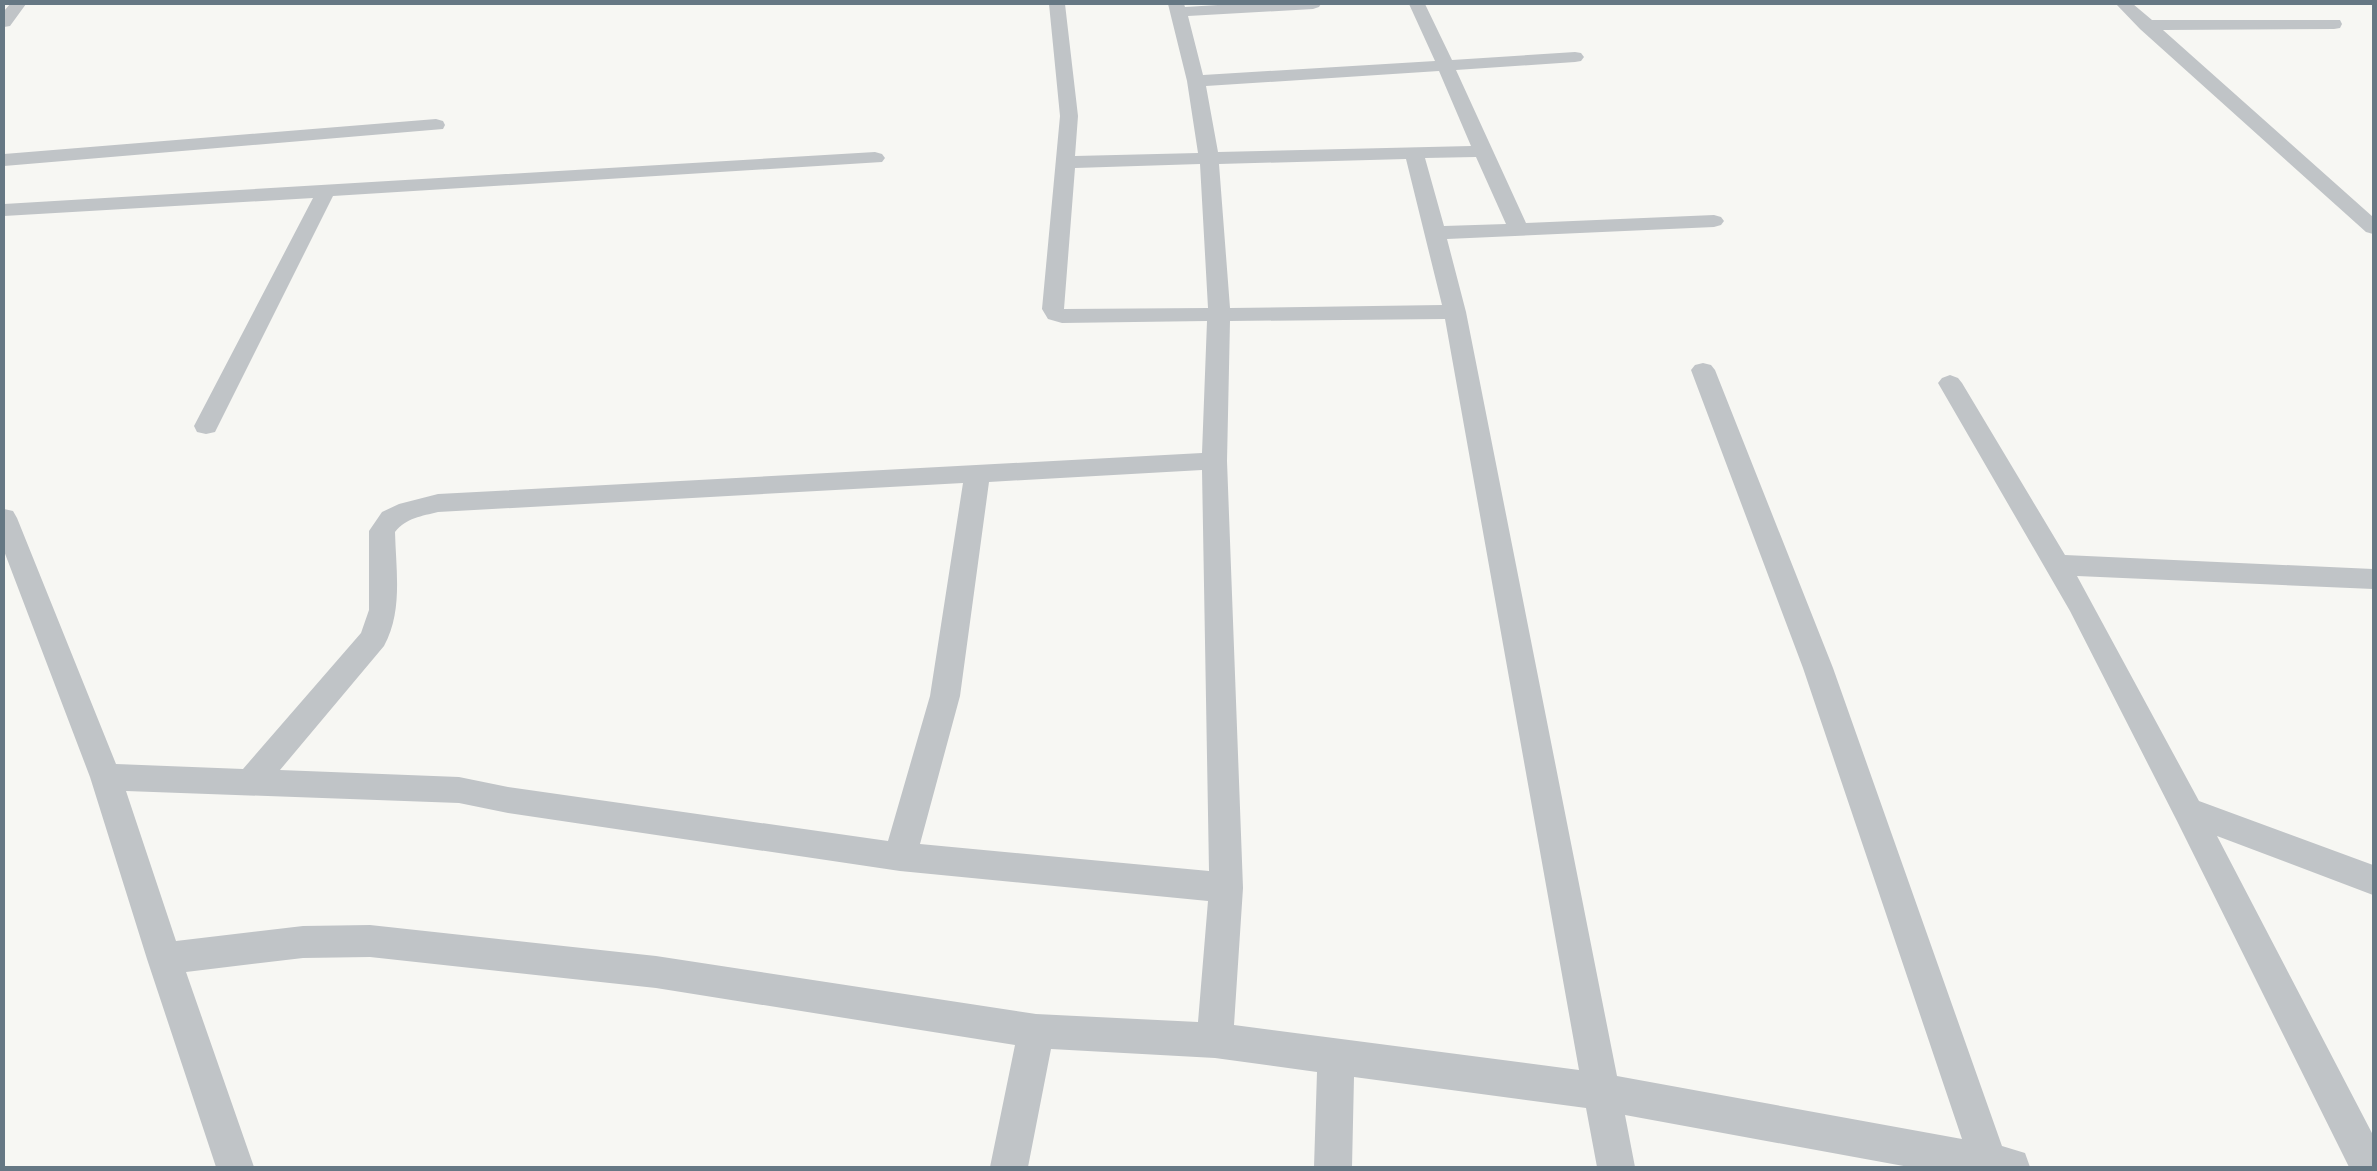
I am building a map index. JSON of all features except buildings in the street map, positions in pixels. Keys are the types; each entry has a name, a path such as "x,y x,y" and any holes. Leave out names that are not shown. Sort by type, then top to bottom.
{"street":[{"path":"4,22 18,4"},
{"path":"1057,4 1069,116 1053,309 1056,314 1062,316 1455,312"},
{"path":"1215,1040 1226,888 1214,461 1219,314 1209,159 1196,81 1178,8 1313,4"},
{"path":"1417,4 1447,65 1519,230"},
{"path":"2124,4 2373,228"},
{"path":"2146,25 2334,24"},
{"path":"1196,81 1575,58"},
{"path":"4,160 436,125"},
{"path":"1066,162 1483,151"},
{"path":"1414,154 1455,312 1616,1167"},
{"path":"4,210 874,158"},
{"path":"206,426 326,191"},
{"path":"1436,233 1714,221"},
{"path":"1703,370 1818,668 2000,1165"},
{"path":"1950,384 2082,608 2188,811 2369,1167"},
{"path":"251,782 374,638 383,610 382,531 391,519 408,510 438,503 1214,461"},
{"path":"900,856 945,696 977,474"},
{"path":"4,518 10,555 106,777 164,960 235,1167"},
{"path":"2057,565 2373,579"},
{"path":"106,777 459,790 508,800 900,856 1226,888"},
{"path":"2188,811 2373,880"},
{"path":"164,960 303,942 370,941 656,972 1036,1030 1215,1040 1336,1058 1603,1092 2000,1165"},
{"path":"1009,1167 1036,1030"},
{"path":"1333,1167 1336,1058"}]}
